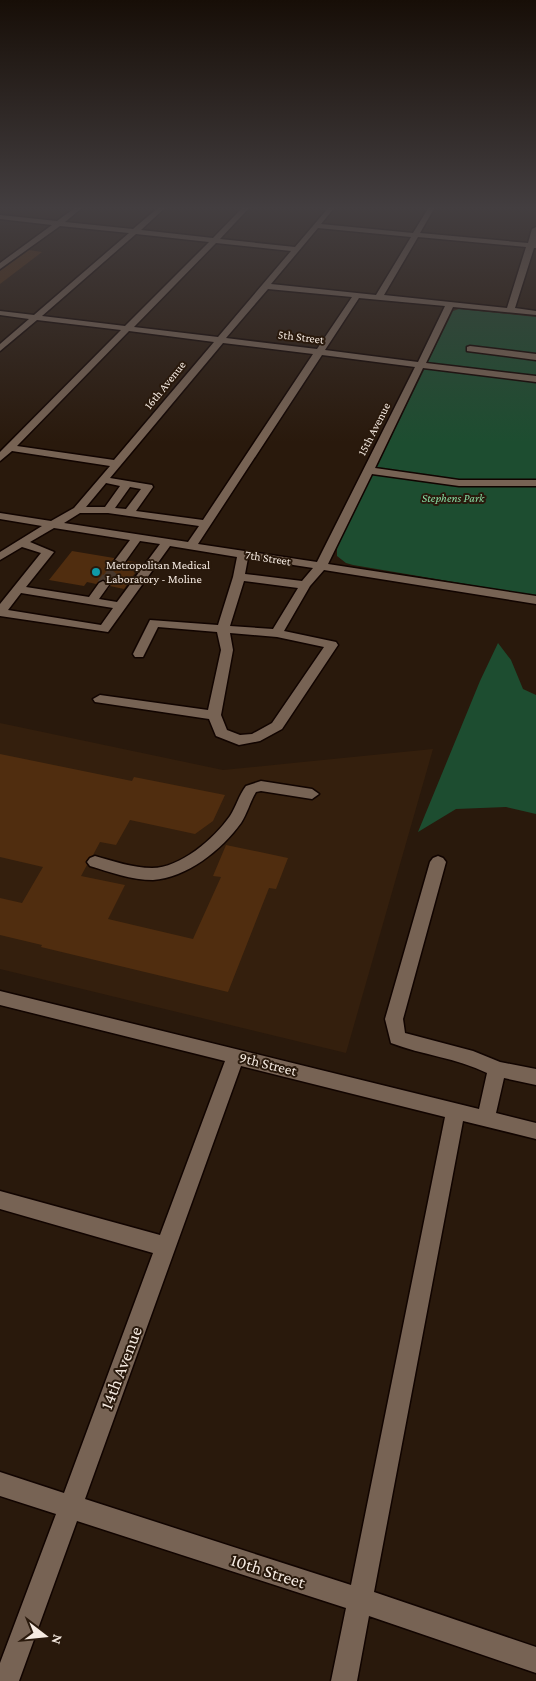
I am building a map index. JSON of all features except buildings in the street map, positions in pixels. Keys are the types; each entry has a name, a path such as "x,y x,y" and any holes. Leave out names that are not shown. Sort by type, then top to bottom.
{"street":[{"path":"0,348 72,285"},
{"path":"0,458 169,285"},
{"path":"380,297 387,285"},
{"path":"510,310 520,285"},
{"path":"266,286 536,313"},
{"name":"16th Avenue","path":"0,557 20,543 78,510 266,286"},
{"path":"191,546 357,295"},
{"name":"15th Avenue","path":"276,633 305,585 321,566 450,305"},
{"name":"5th Street","path":"0,313 536,379"},
{"path":"470,349 536,357"},
{"path":"10,448 118,464"},
{"path":"367,470 459,483 536,483"},
{"path":"104,480 148,487 118,513 104,532"},
{"path":"118,513 127,484"},
{"path":"78,510 118,513 169,523 205,524"},
{"path":"118,513 169,523"},
{"name":"7th Street","path":"0,516 536,600"},
{"path":"0,612 104,629 162,541 169,523"},
{"path":"121,560 137,537"},
{"path":"0,612 48,552 20,543"},
{"path":"138,654 154,623 223,629 276,633 332,645 278,726 255,738 238,740 221,734 214,716 227,650 223,629 239,577 243,554"},
{"path":"239,577 305,585"},
{"path":"92,601 103,585"},
{"path":"19,589 120,606"},
{"path":"100,699 214,716"},
{"path":"94,862 151,874 163,873 194,860 235,820 251,789 261,786 312,794"},
{"path":"438,862 394,1019 397,1038 413,1044 485,1062 498,1069 536,1077"},
{"name":"9th Street","path":"0,998 536,1131"},
{"name":"14th Avenue","path":"6,1681 68,1507 236,1056"},
{"path":"486,1118 498,1069"},
{"path":"344,1681 456,1110"},
{"path":"0,1200 166,1247"},
{"name":"10th Street","path":"0,1484 360,1600 536,1660"}],"shaded area":[{"path":"0,723 223,770 433,749 346,1053 0,969"}],"green space":[{"name":"Stephens Park","path":"459,309 536,317 536,596 353,565 346,563 337,556 337,547 453,311"},
{"path":"498,643 511,660 523,689 536,695 536,814 506,807 456,809 418,832 480,681"}],"tunnel":[{"path":"107,579 121,560"},
{"path":"103,585 108,578"}],"place":[{"name":"Metropolitan Medical Laboratory - Moline","path":"96,572"}]}
